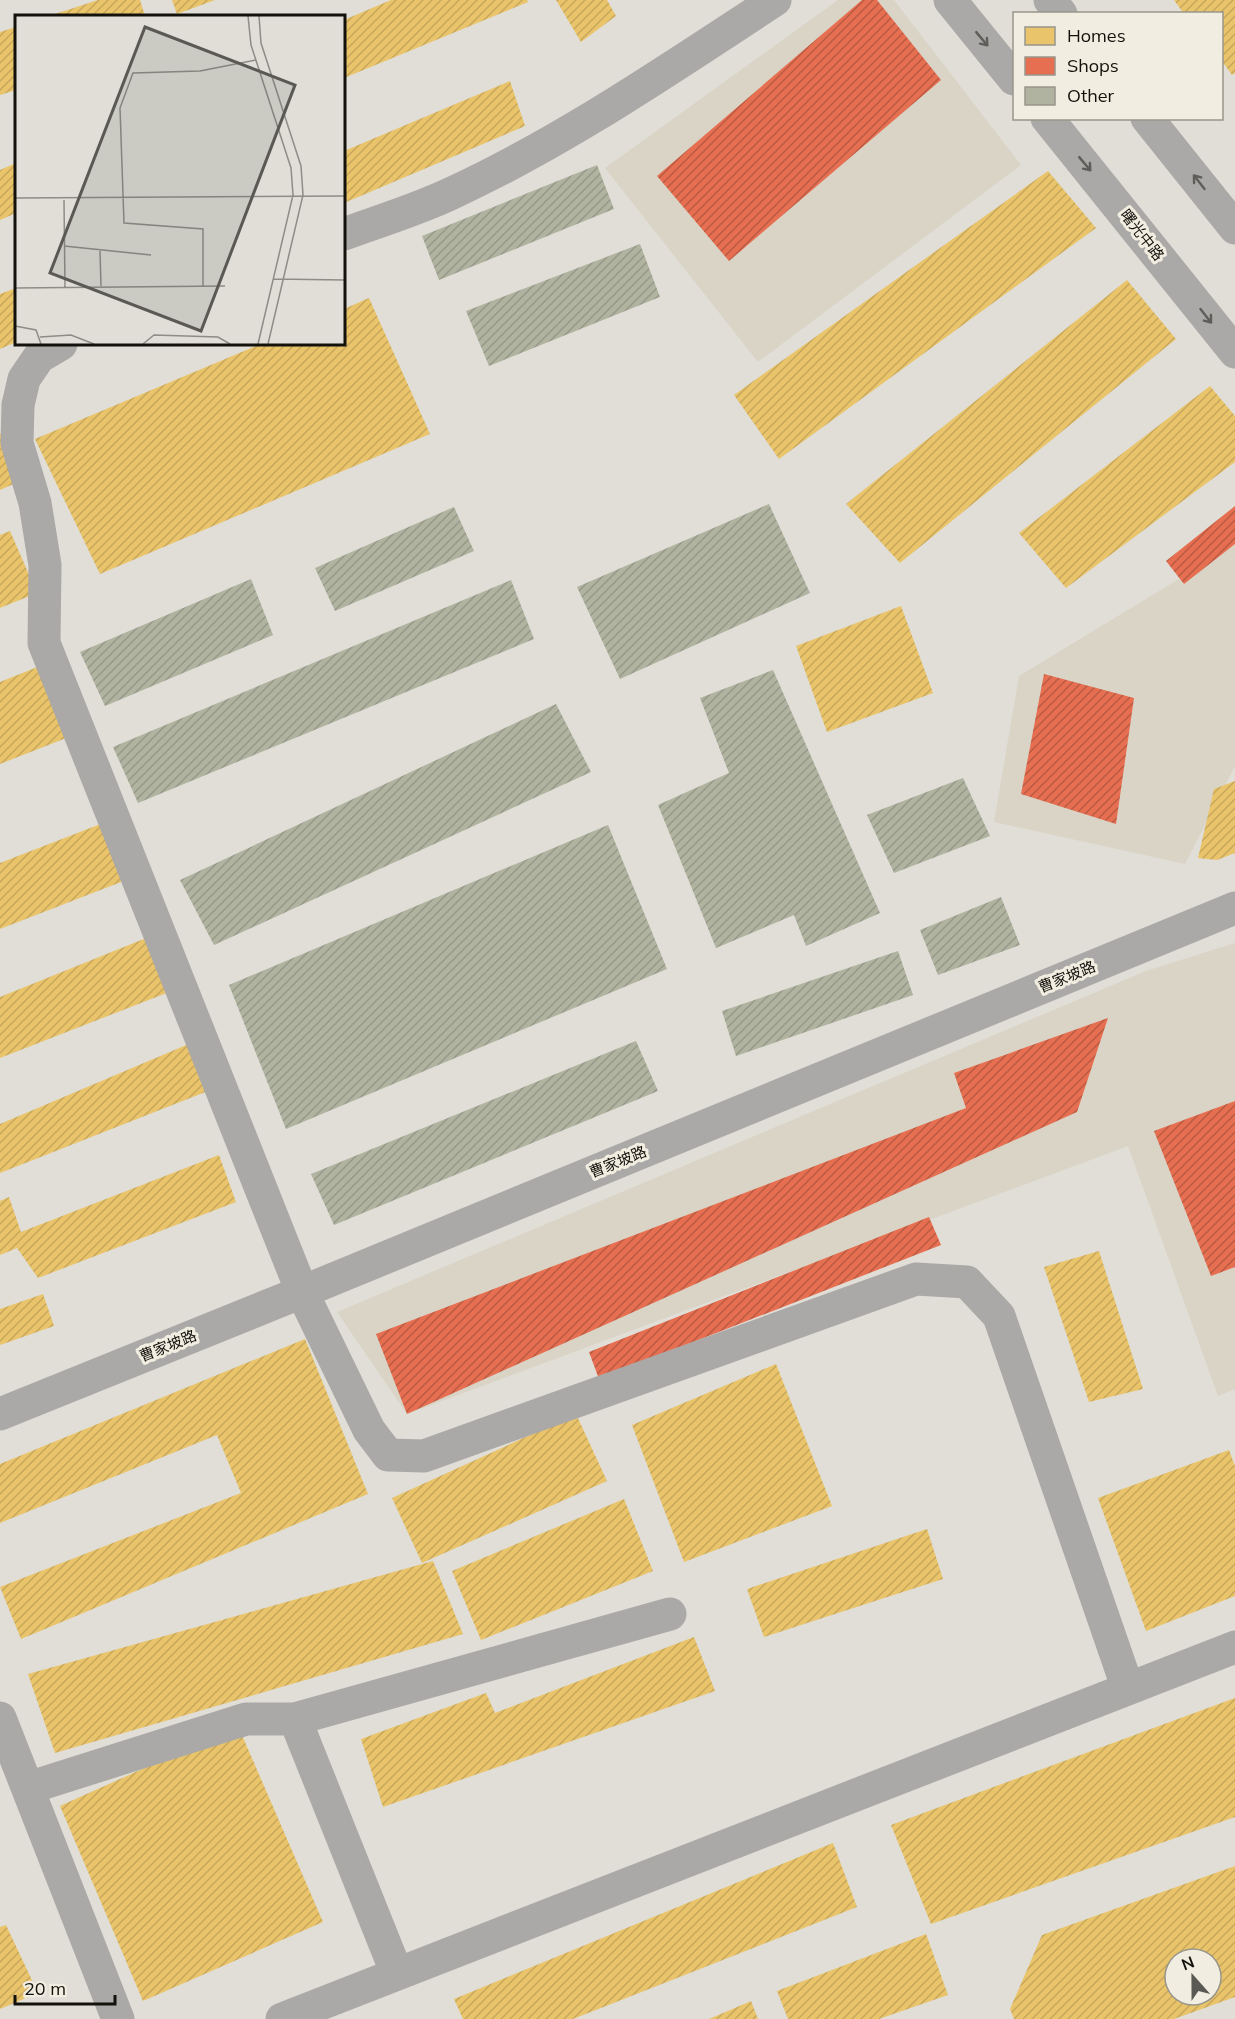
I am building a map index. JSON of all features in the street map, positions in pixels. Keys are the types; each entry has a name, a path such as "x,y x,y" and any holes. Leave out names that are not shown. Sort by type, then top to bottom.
{"street":[{"path":"345,234 448,195 514,162 595,117 775,0"},
{"path":"950,0 1013,78"},
{"path":"1050,0 1059,12"},
{"name":"曙光中路","path":"1049,120 1235,352"},
{"path":"1150,120 1235,228"},
{"path":"59,345 39,357 24,379 18,405 17,443 34,503 45,565 44,643 302,1292 369,1430 388,1455 424,1456 916,1280 967,1282 999,1316 1128,1689"},
{"name":"曹家坡路","path":"0,1414 1235,908"},
{"path":"28,1788 246,1719 295,1719 670,1614"},
{"path":"282,2019 1235,1647"},
{"path":"0,1718 118,2019"},
{"path":"295,1719 397,1974"}],"shaded area":[{"path":"838,0 894,0 1021,165 758,362 605,168"},
{"path":"1235,545 1235,766 1185,864 994,822 1019,676"},
{"path":"1235,943 1235,1389 1218,1396 1128,1146 407,1414 337,1312 1146,971"}],"building: Homes":[{"path":"98,0 140,0 145,15 52,15"},
{"path":"172,0 215,0 177,14"},
{"path":"391,0 527,0 528,2 345,78 345,20"},
{"path":"556,0 607,0 616,16 581,42"},
{"path":"1174,0 1235,0 1235,73 1232,75 1223,62 1223,12 1183,12"},
{"path":"15,27 15,90 0,95 0,32"},
{"path":"510,81 525,126 345,203 345,151"},
{"path":"15,163 15,213 0,220 0,170"},
{"path":"1048,171 1096,228 779,459 734,395"},
{"path":"1127,280 1176,339 900,563 846,504"},
{"path":"15,288 15,342 0,349 0,294"},
{"path":"369,298 430,434 100,574 35,439 259,345 345,345 345,309"},
{"path":"1210,386 1235,416 1235,462 1066,588 1019,533"},
{"path":"7,431 29,477 0,490 0,434"},
{"path":"10,531 37,593 0,608 0,535"},
{"path":"901,606 933,693 827,732 796,646"},
{"path":"50,662 79,733 0,764 0,682"},
{"path":"1235,781 1235,853 1217,860 1198,858 1214,789"},
{"path":"116,818 139,875 0,929 0,863"},
{"path":"161,932 182,987 0,1058 0,997"},
{"path":"191,1043 213,1089 0,1173 0,1124"},
{"path":"219,1155 236,1202 38,1278 17,1248 0,1255 0,1201 9,1197 21,1232"},
{"path":"1099,1251 1143,1389 1089,1402 1044,1267"},
{"path":"43,1294 54,1326 0,1345 0,1309"},
{"path":"305,1339 368,1494 21,1639 0,1587 241,1493 217,1435 0,1523 0,1464"},
{"path":"776,1364 832,1506 684,1562 632,1425"},
{"path":"576,1414 607,1481 422,1563 392,1498"},
{"path":"1229,1450 1235,1466 1235,1596 1146,1631 1098,1498"},
{"path":"624,1499 653,1571 481,1640 452,1571"},
{"path":"927,1529 943,1579 764,1637 747,1589"},
{"path":"433,1561 463,1634 55,1753 28,1674"},
{"path":"694,1637 715,1691 383,1807 361,1739 486,1693 495,1713"},
{"path":"1235,1698 1235,1817 931,1924 891,1825"},
{"path":"238,1726 323,1922 143,2001 60,1806"},
{"path":"833,1843 857,1907 573,2019 463,2019 454,1999"},
{"path":"1235,1866 1235,1997 1223,2001 1223,1947 1163,1947 1163,2007 1207,2007 1174,2019 1014,2019 1010,2009 1042,1935"},
{"path":"6,1925 38,1993 0,2009 0,1927"},
{"path":"926,1934 948,1995 879,2019 788,2019 777,1991"},
{"path":"751,2001 758,2019 709,2019"}],"building: Shops":[{"path":"862,0 877,0 941,80 729,261 657,176"},
{"path":"1235,506 1235,544 1184,584 1166,561"},
{"path":"1044,674 1134,698 1116,824 1021,794"},
{"path":"1108,1018 1077,1112 407,1414 376,1334 966,1108 954,1073"},
{"path":"1235,1101 1235,1267 1211,1276 1154,1131"},
{"path":"929,1217 941,1245 599,1379 589,1352"}],"building: Other":[{"path":"597,165 614,209 439,280 422,236"},
{"path":"640,244 660,297 489,366 466,311"},
{"path":"769,504 810,593 620,679 577,587"},
{"path":"454,507 474,551 335,611 315,568"},
{"path":"251,579 273,635 105,706 80,652"},
{"path":"511,580 534,639 138,803 113,747"},
{"path":"773,670 880,913 806,946 794,915 716,948 658,805 729,773 700,698"},
{"path":"556,704 591,772 214,945 180,880"},
{"path":"963,778 990,836 894,873 867,815"},
{"path":"608,825 667,969 286,1129 229,985"},
{"path":"1001,897 1020,945 938,975 920,930"},
{"path":"898,951 913,995 736,1056 722,1011"},
{"path":"636,1041 658,1091 334,1225 311,1174"}]}
